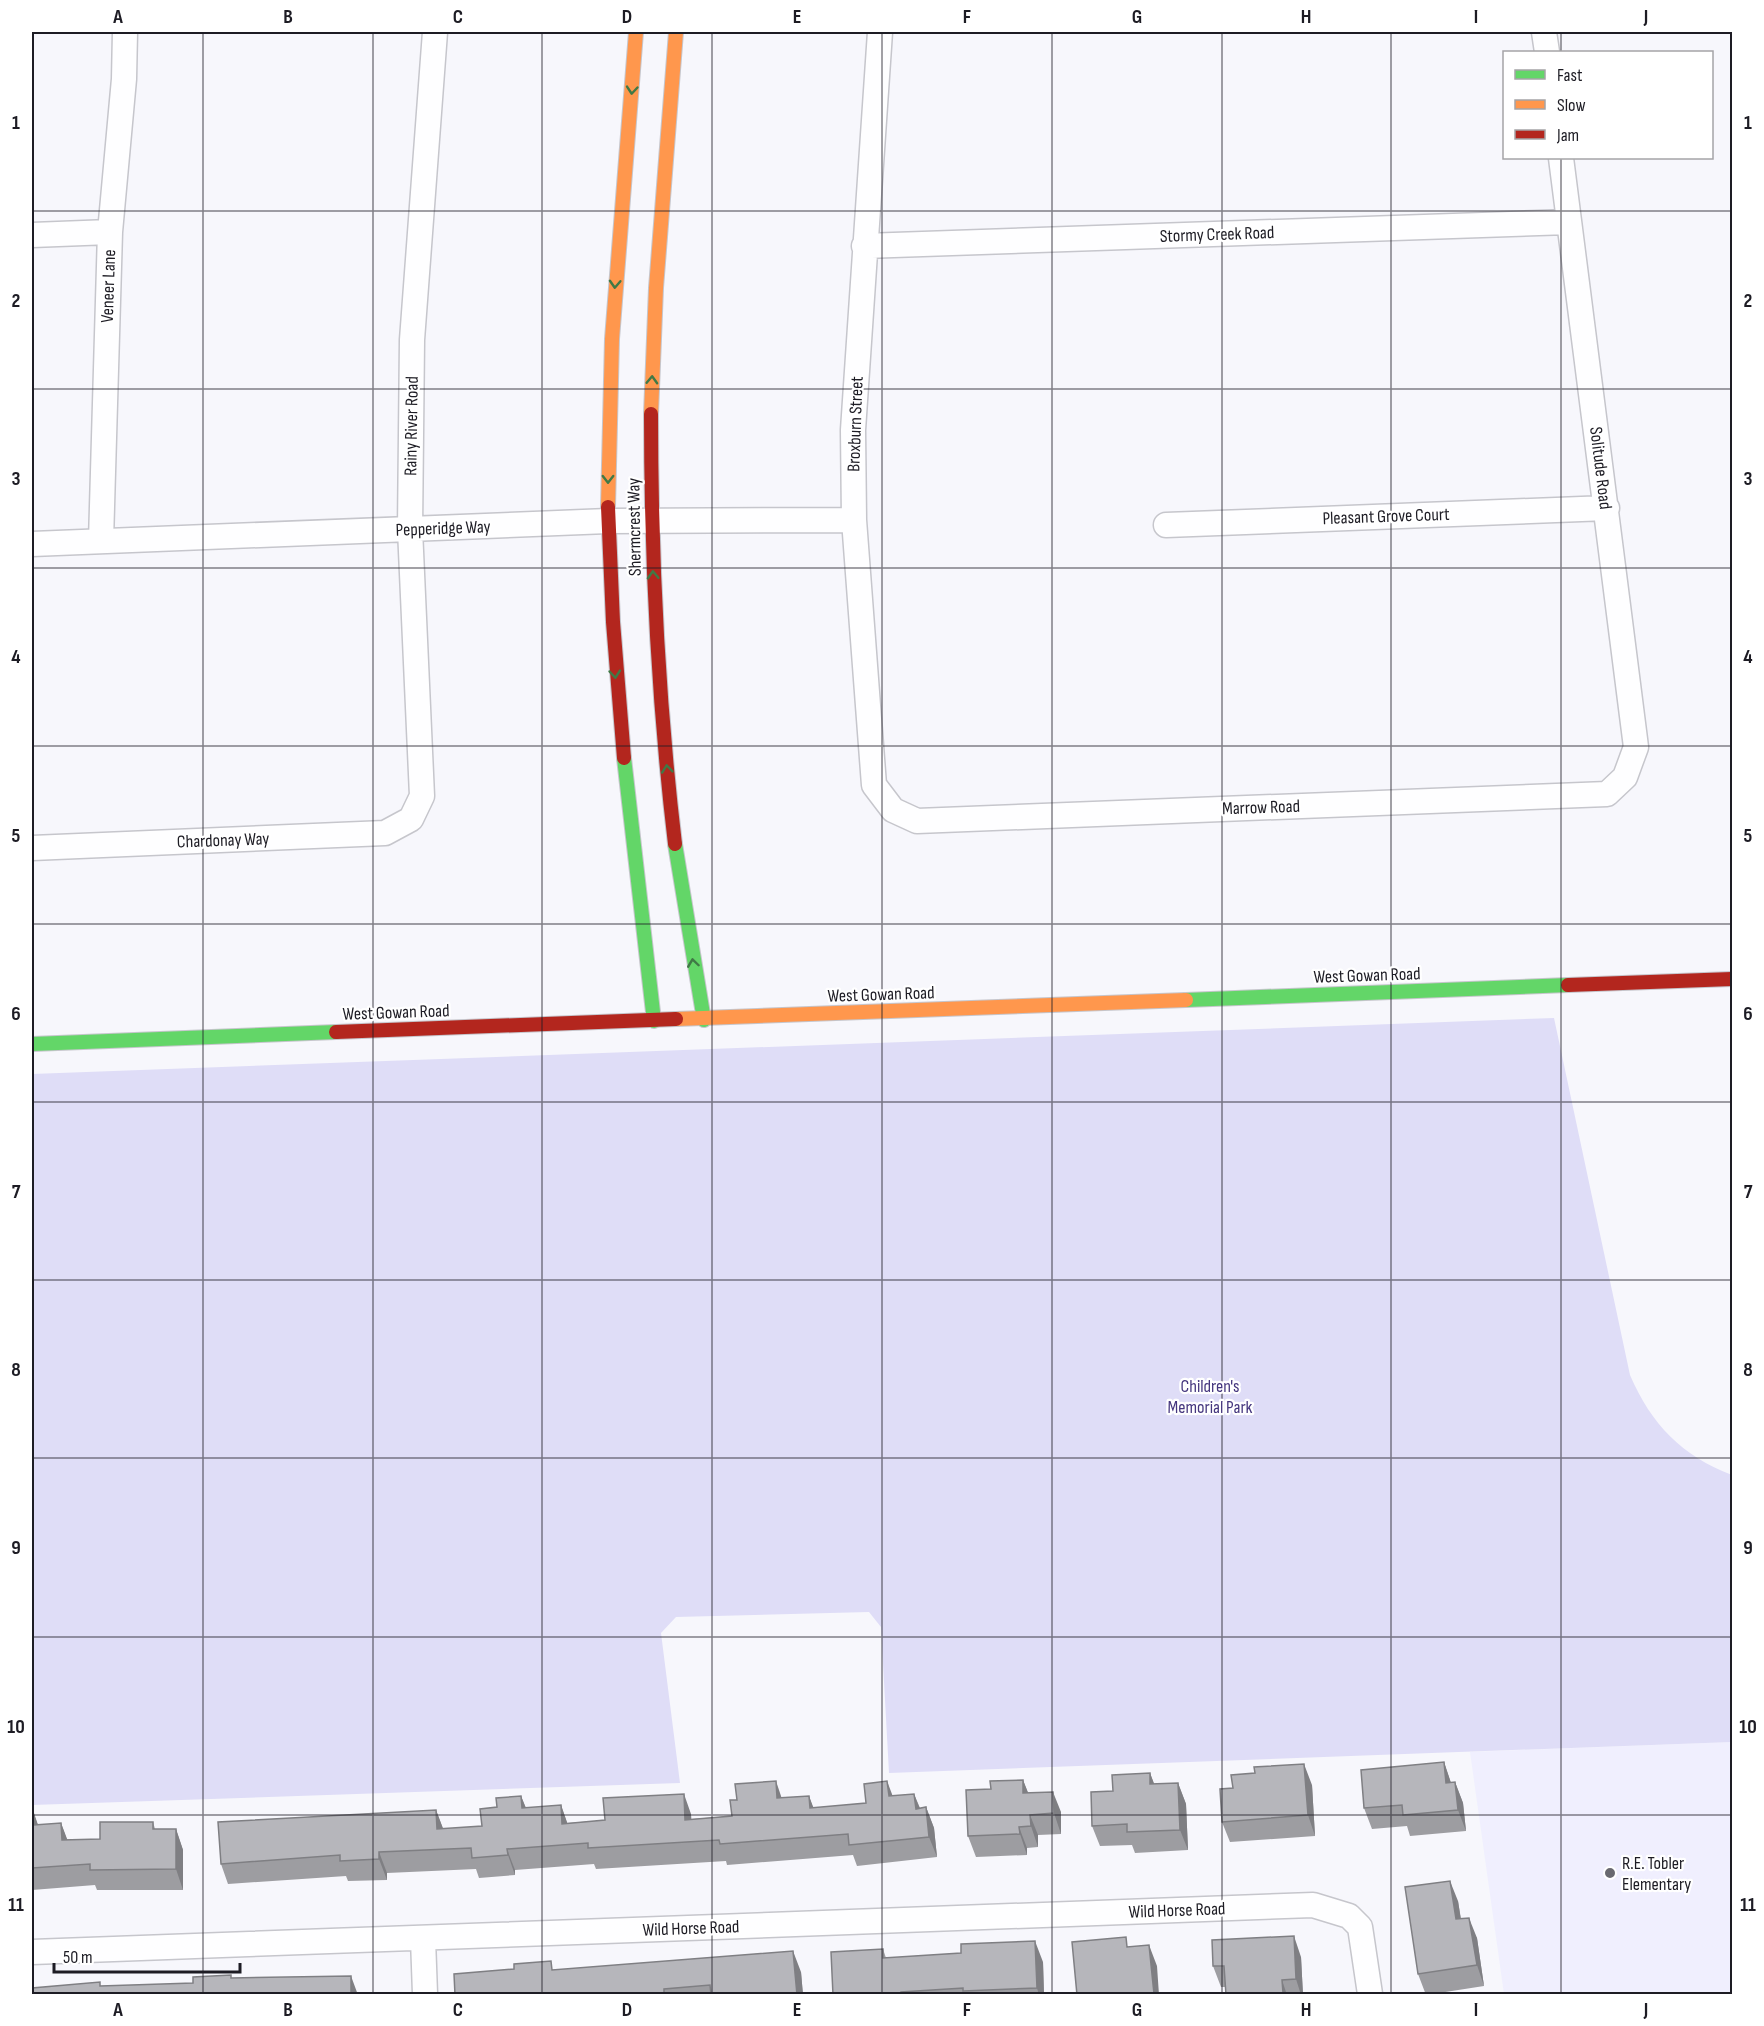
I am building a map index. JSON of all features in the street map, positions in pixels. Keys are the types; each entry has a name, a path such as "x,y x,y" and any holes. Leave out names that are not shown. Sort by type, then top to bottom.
{"street":[{"name":"Veneer Lane","path":"101,541 110,232 124,79 125,32"},
{"name":"Rainy River Road","path":"411,819 422,796 410,529 412,340 435,32"},
{"name":"Shermcrest Way","path":"636,32 616,271 609,398 608,521 615,671 631,826 651,974 654,1021"},
{"name":"Shermcrest Way","path":"676,32 654,323 651,521 655,649 669,793 694,972 704,1020"},
{"name":"Broxburn Street","path":"880,32 878,91 864,246 853,430 854,520 874,785 893,810"},
{"path":"1544,32 1547,51"},
{"name":"Solitude Road","path":"1561,159 1636,747 1625,777"},
{"name":"Stormy Creek Road","path":"864,246 1569,222"},
{"path":"32,235 110,232"},
{"name":"Pleasant Grove Court","path":"1166,525 1607,508"},
{"name":"Pepperidge Way","path":"32,544 608,521 854,520"},
{"name":"Marrow Road","path":"893,810 917,821 1607,794 1625,777"},
{"name":"Chardonay Way","path":"32,848 385,833 411,819"},
{"name":"West Gowan Road","path":"32,1044 1732,979"},
{"name":"Wild Horse Road","path":"32,1952 1313,1905 1349,1916 1360,1927 1370,1995"},
{"path":"423,1939 425,1995"}],"shaded area":[{"name":"R.E. Tobler Elementary","path":"1732,1742 1732,1994 1504,1994 1470,1752"}],"green space":[{"name":"Children's Memorial Park","path":"1554,1018 1630,1375 1648,1409 1670,1436 1698,1458 1732,1475 1732,1742 889,1773 881,1627 869,1612 676,1617 661,1633 680,1783 32,1805 32,1074"}],"building":[{"path":"1444,1762 1446,1783 1455,1782 1458,1810 1403,1815 1402,1805 1364,1808 1361,1770"},
{"path":"1304,1764 1308,1815 1222,1822 1220,1789 1233,1788 1231,1775 1255,1773 1254,1767"},
{"path":"1150,1773 1150,1784 1178,1783 1180,1830 1127,1832 1127,1824 1092,1826 1091,1792 1113,1791 1112,1775"},
{"path":"1023,1780 1023,1793 1053,1792 1054,1813 1030,1815 1031,1826 1019,1827 1020,1834 968,1836 966,1790 991,1789 990,1781"},
{"path":"776,1781 777,1798 809,1796 810,1808 866,1803 864,1784 887,1781 889,1796 914,1794 916,1809 926,1807 929,1837 849,1845 848,1834 720,1844 719,1840 588,1848 588,1843 507,1849 508,1855 472,1858 471,1848 379,1852 379,1859 340,1861 340,1855 221,1864 218,1822 436,1810 437,1829 482,1826 480,1809 497,1807 496,1798 521,1796 522,1808 561,1805 562,1824 605,1820 603,1798 684,1794 685,1820 732,1816 730,1800 737,1800 735,1784"},
{"path":"32,1810 34,1825 61,1823 62,1840 100,1839 100,1822 153,1822 153,1829 176,1829 176,1869 90,1870 90,1864 32,1868"},
{"path":"1450,1881 1456,1919 1469,1918 1477,1965 1418,1974 1405,1887"},
{"path":"1294,1936 1296,1979 1282,1980 1283,1993 1226,1995 1224,1966 1213,1966 1212,1940"},
{"path":"1126,1937 1127,1947 1149,1945 1154,1994 1077,1995 1072,1942"},
{"path":"1035,1941 1037,1988 963,1991 963,1988 901,1992 901,1995 833,1995 831,1952 883,1949 883,1958 961,1953 961,1944"},
{"path":"793,1951 797,1995 711,1995 710,1985 664,1989 664,1995 455,1995 454,1974 514,1969 514,1964 551,1961 552,1970"},
{"path":"231,1975 231,1978 351,1976 351,1995 32,1995 32,1988 100,1982 100,1986 193,1983 193,1977"}],"traffic: fast":[{"path":"624,758 654,1021"},
{"path":"675,844 704,1020"},
{"path":"1186,1000 1568,985"},
{"path":"32,1044 336,1032"}],"traffic: slow":[{"path":"608,507 612,339 636,32"},
{"path":"651,414 656,288 676,32"},
{"path":"676,1019 1186,1000"}],"traffic: jam":[{"path":"651,414 652,522 657,629 664,737 675,844"},
{"path":"608,507 613,622 624,758"},
{"path":"1568,985 1732,979"},
{"path":"336,1032 676,1019"}],"place":[{"name":"R.E. Tobler Elementary","path":"1610,1873"}]}
